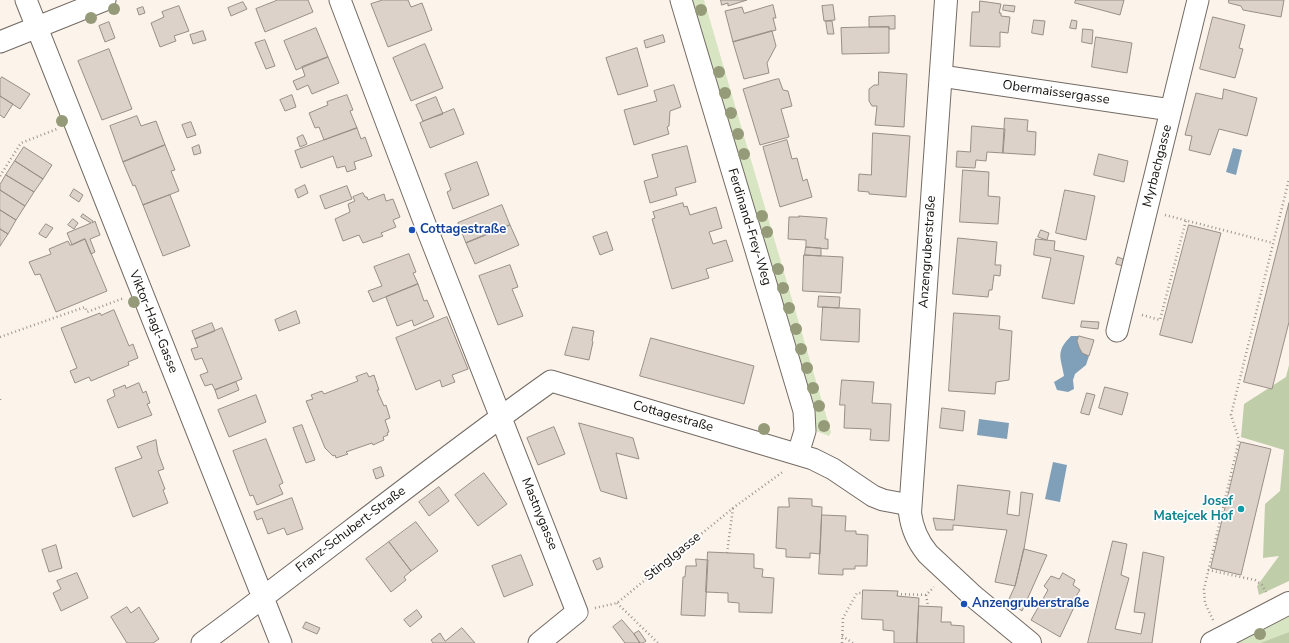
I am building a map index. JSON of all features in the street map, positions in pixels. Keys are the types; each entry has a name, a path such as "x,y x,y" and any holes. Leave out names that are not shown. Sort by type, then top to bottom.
{"street":[{"name":"Viktor-Hagl-Gasse","path":"26,0 281,643"},
{"path":"0,42 105,0"},
{"path":"340,0 500,417"},
{"name":"Ferdinand-Frey-Weg","path":"681,0 804,411 805,431 798,454"},
{"name":"Anzengruberstraße","path":"910,505 946,0"},
{"name":"Myrbachgasse","path":"1117,331 1198,0"},
{"name":"Obermaissergasse","path":"941,76 1171,110"},
{"name":"Cottagestraße","path":"500,417 551,381 798,454 823,463 873,496 883,500 910,505"},
{"name":"Franz-Schubert-Straße","path":"202,643 500,417"},
{"name":"Mastnygasse","path":"500,417 577,612"},
{"path":"910,505 911,523 914,532 928,554 997,616 1030,643"},
{"path":"1214,634 1279,600"},
{"path":"539,643 577,612"}],"path":[{"path":"0,176 21,143 74,122"},
{"path":"1214,634 1204,596 1204,589 1239,440 1231,415 1289,179"},
{"path":"1147,210 1273,243"},
{"path":"1160,320 1186,220"},
{"path":"0,337 85,307 87,312 141,291"},
{"path":"0,398 0,403"},
{"name":"Stinglgasse","path":"577,612 617,603 733,508 782,472 798,454"},
{"path":"727,553 733,508"},
{"path":"1208,570 1255,580 1262,584 1279,600"},
{"path":"897,594 926,595 935,585"},
{"path":"842,643 843,618 857,593 863,593"},
{"path":"926,595 928,606"},
{"path":"617,603 658,643"},
{"path":"842,636 852,643"}],"green space":[{"path":"691,0 704,0 831,432 829,436 816,431 815,416"},
{"path":"1289,365 1289,581 1259,595 1257,586 1279,556 1263,558 1265,504 1280,491 1284,450 1241,437 1244,404 1286,377"},
{"path":"1289,616 1289,632 1260,643 1236,643"},
{"path":"1289,632 1289,643 1260,643"}],"water":[{"path":"1233,148 1242,150 1236,175 1226,172"},
{"path":"1071,336 1079,336 1078,346 1083,353 1089,356 1086,365 1075,374 1073,380 1074,389 1068,392 1057,390 1054,382 1064,376 1060,355 1063,346"},
{"path":"979,419 1009,423 1007,439 977,435"},
{"path":"1053,462 1067,465 1060,502 1045,499"}],"building":[{"path":"278,0 308,0 313,12 265,32 256,9"},
{"path":"383,0 408,0 411,7 422,3 432,30 388,47 371,4"},
{"path":"721,0 747,0 728,6 728,3 722,5"},
{"path":"1076,0 1124,0 1120,15 1075,3"},
{"path":"1229,0 1284,0 1281,17 1243,10 1241,6 1229,3"},
{"path":"980,1 1001,4 999,13 1001,13 1001,16 1010,17 1008,33 1000,32 1000,47 970,46 972,12 979,12"},
{"path":"243,2 247,9 231,16 228,8"},
{"path":"773,5 776,18 773,18 776,30 733,42 725,11 742,7 744,13"},
{"path":"833,5 835,20 824,21 822,6"},
{"path":"1004,5 1015,6 1014,12 1003,10"},
{"path":"179,6 189,31 174,36 176,41 160,47 151,23 164,17 162,12"},
{"path":"143,7 145,13 139,15 137,9"},
{"path":"895,16 895,29 889,29 889,27 869,27 869,17"},
{"path":"1213,17 1245,25 1239,48 1243,49 1235,78 1200,69"},
{"path":"1034,20 1045,21 1043,35 1032,33"},
{"path":"1072,20 1077,21 1076,29 1070,28"},
{"path":"826,21 832,21 834,34 828,34"},
{"path":"109,22 115,38 105,42 99,26"},
{"path":"889,27 889,53 842,54 841,28"},
{"path":"316,28 328,57 296,70 284,41"},
{"path":"1083,29 1093,30 1092,44 1082,42"},
{"path":"203,31 206,40 193,44 190,35"},
{"path":"772,31 776,46 767,63 769,73 744,79 733,42"},
{"path":"663,35 665,42 646,48 644,41"},
{"path":"1096,37 1132,43 1127,73 1092,67"},
{"path":"265,40 275,66 266,69 255,43"},
{"path":"425,44 443,88 411,101 393,58"},
{"path":"637,48 648,86 618,95 606,58"},
{"path":"109,49 132,109 102,120 78,61"},
{"path":"328,57 339,83 312,94 308,85 297,90 293,81 305,76 302,67"},
{"path":"879,72 907,74 904,127 875,125 877,106 872,106 869,101 869,89 874,85 878,85"},
{"path":"2,77 30,94 20,109 0,96 0,80"},
{"path":"779,79 783,90 788,91 792,106 781,109 789,137 760,145 743,89"},
{"path":"674,85 681,107 670,111 669,126 667,127 669,134 634,145 624,110 657,101 654,91"},
{"path":"1224,89 1257,98 1247,136 1219,129 1210,155 1189,150 1192,136 1185,135 1196,93 1222,99"},
{"path":"292,95 296,107 285,111 280,100"},
{"path":"347,95 353,110 350,111 357,128 324,140 319,127 315,128 309,113 328,105 327,102"},
{"path":"0,96 13,104 4,118 0,115"},
{"path":"436,97 443,114 423,121 416,105"},
{"path":"454,109 464,134 430,148 420,123"},
{"path":"137,116 141,126 156,121 165,145 123,162 110,126"},
{"path":"1005,118 1028,120 1027,131 1036,132 1035,155 1003,153"},
{"path":"191,122 196,135 187,138 182,125"},
{"path":"972,126 1005,129 1003,153 987,152 986,161 976,160 975,168 956,167 957,151 970,152"},
{"path":"357,128 361,139 365,137 372,156 354,162 356,169 347,172 345,166 337,168 333,156 301,168 295,151"},
{"path":"873,133 910,136 906,197 869,194 869,192 858,191 859,174 871,175"},
{"path":"303,135 307,144 300,147 297,138"},
{"path":"787,140 792,159 797,158 803,181 807,179 812,197 780,207 763,147"},
{"path":"165,145 175,170 171,171 179,191 143,205 123,162"},
{"path":"199,145 201,153 194,155 192,148"},
{"path":"687,146 696,182 675,188 677,195 650,203 644,181 658,177 652,155"},
{"path":"24,147 52,165 43,179 15,161"},
{"path":"1099,154 1128,161 1124,182 1094,175"},
{"path":"15,161 43,179 34,192 6,175"},
{"path":"477,162 489,195 453,209 447,192 451,190 445,174"},
{"path":"963,170 989,172 988,196 1000,197 998,224 960,222"},
{"path":"6,175 34,192 25,206 0,190 0,185"},
{"path":"305,185 308,193 298,198 295,190"},
{"path":"347,186 352,199 325,209 320,196"},
{"path":"74,189 83,195 79,202 70,196"},
{"path":"0,190 25,206 16,220 0,210"},
{"path":"1065,190 1095,196 1086,240 1056,233"},
{"path":"363,193 368,200 384,194 386,201 393,199 400,217 393,220 396,227 381,233 383,236 363,243 359,235 343,241 335,219 350,212 348,204 355,201 353,197"},
{"path":"170,195 190,246 163,256 143,205"},
{"path":"683,203 684,207 687,206 690,215 716,207 722,228 709,232 713,244 726,240 733,261 706,269 709,278 672,289 652,219 655,218 653,212"},
{"path":"1289,203 1289,322 1272,389 1244,382"},
{"path":"502,205 510,225 466,243 458,223"},
{"path":"0,210 16,220 8,234 0,229"},
{"path":"83,214 93,221 92,223 95,221 100,235 90,239 95,252 91,254 85,239 72,245 67,233 91,223 81,217"},
{"path":"799,216 827,218 825,239 828,239 828,249 806,247 806,240 788,239 789,217"},
{"path":"73,219 78,223 74,229 68,225"},
{"path":"46,224 53,228 46,238 39,234"},
{"path":"510,225 519,245 475,264 466,243"},
{"path":"1189,225 1221,233 1192,343 1160,335"},
{"path":"0,229 8,234 0,246"},
{"path":"1041,230 1049,233 1047,240 1038,237"},
{"path":"607,232 613,250 600,255 593,237"},
{"path":"958,238 997,242 995,265 1001,265 1000,276 994,275 992,290 989,290 988,297 953,294"},
{"path":"85,239 107,291 56,312 40,274 35,275 29,262 51,254 49,249 68,241 70,245"},
{"path":"1036,239 1055,241 1054,250 1084,256 1074,304 1042,298 1051,258 1034,255"},
{"path":"806,247 821,248 821,256 805,255"},
{"path":"409,254 416,272 413,273 418,284 373,302 368,291 382,286 374,267"},
{"path":"804,255 843,257 841,293 803,291"},
{"path":"1118,257 1125,260 1123,266 1116,264"},
{"path":"510,265 518,287 512,289 523,316 498,325 479,276"},
{"path":"418,284 424,301 427,300 434,317 414,326 412,320 397,326 386,297"},
{"path":"819,296 840,297 839,308 818,307"},
{"path":"823,307 860,309 859,342 821,340"},
{"path":"114,310 129,346 133,344 138,358 128,362 129,365 91,381 89,377 75,383 70,371 77,368 61,328 100,313 101,315"},
{"path":"296,311 300,323 279,331 275,320"},
{"path":"954,313 1000,316 999,329 1012,331 1009,380 996,382 995,394 949,391"},
{"path":"447,317 468,369 452,375 455,382 442,387 440,380 416,390 396,338"},
{"path":"1082,321 1099,322 1098,329 1081,327"},
{"path":"212,323 215,331 195,339 192,331"},
{"path":"573,327 594,331 589,360 565,355"},
{"path":"222,328 242,379 215,390 212,384 205,386 200,375 208,372 202,358 195,360 191,349 198,347 195,339"},
{"path":"1079,336 1094,340 1089,356 1082,353 1079,347 1077,341"},
{"path":"651,338 754,366 744,404 640,376"},
{"path":"367,373 369,377 374,375 379,390 377,390 384,406 386,405 390,418 385,420 389,432 387,433 388,435 383,437 384,440 373,445 372,443 346,452 348,454 336,458 335,455 333,456 325,448 306,401 313,399 311,395 322,391 324,394 358,381 356,377"},
{"path":"842,380 874,382 872,403 891,404 889,441 870,440 871,429 844,428 845,405 840,405"},
{"path":"236,382 239,390 218,399 215,390"},
{"path":"139,383 143,393 146,391 150,403 147,404 152,415 118,428 107,400 115,396 113,390 125,385 126,388"},
{"path":"1105,387 1128,393 1122,415 1099,408"},
{"path":"1087,393 1095,395 1089,415 1081,413"},
{"path":"256,395 266,422 229,437 218,410"},
{"path":"942,408 965,411 963,431 940,428"},
{"path":"579,423 633,438 639,459 616,453 627,499 601,491"},
{"path":"302,425 315,460 306,463 293,428"},
{"path":"554,427 565,454 538,465 527,438"},
{"path":"266,439 283,483 279,485 283,494 257,505 253,495 250,496 233,451"},
{"path":"156,440 158,453 164,469 158,471 165,489 163,490 168,503 133,517 115,468 142,458 137,447"},
{"name":"Josef Matejcek Hof","path":"1241,442 1271,449 1241,575 1211,568"},
{"path":"381,467 384,476 376,479 373,470"},
{"path":"484,473 507,504 478,526 455,495"},
{"path":"958,485 1010,491 1007,514 1019,516 1021,492 1033,494 1024,549 1015,586 995,582 1007,530 953,525 953,530 936,530 933,518 954,520"},
{"path":"439,487 449,501 429,516 419,502"},
{"path":"292,498 303,529 287,535 284,528 268,534 262,518 257,520 254,512"},
{"path":"789,498 812,499 812,506 822,507 820,554 810,553 810,558 786,557 786,549 776,548 778,507 789,507"},
{"path":"822,515 846,516 845,531 856,531 856,534 868,535 867,566 855,566 855,569 843,569 843,575 819,574"},
{"path":"416,522 438,551 411,571 389,542"},
{"path":"1113,541 1127,544 1121,575 1129,578 1115,629 1141,634 1145,613 1134,612 1143,552 1164,557 1152,643 1088,643"},
{"path":"389,542 411,571 404,577 406,580 391,592 366,559"},
{"path":"56,545 62,568 49,572 42,550"},
{"path":"1024,549 1047,555 1022,611 1008,601 1015,586"},
{"path":"708,552 754,554 754,568 763,569 762,577 774,578 772,613 739,612 739,603 728,602 728,593 706,592"},
{"path":"521,555 533,585 504,597 492,566"},
{"path":"600,558 603,567 597,570 593,561"},
{"path":"696,559 708,560 705,616 681,615 683,577 685,577 686,566 696,566"},
{"path":"77,573 88,598 61,611 53,593 61,589 57,581"},
{"path":"1063,573 1075,580 1073,585 1080,590 1073,601 1076,603 1060,637 1031,620 1048,590 1044,586 1051,576 1059,579"},
{"path":"863,590 898,591 897,596 919,598 917,643 894,643 894,631 883,630 883,620 862,619"},
{"path":"919,606 942,607 941,622 951,622 951,625 964,626 964,643 917,643"},
{"path":"127,607 131,613 139,607 159,639 153,643 127,643 111,617"},
{"path":"417,610 422,617 410,627 404,620"},
{"path":"622,620 640,643 625,643 613,627"},
{"path":"306,622 320,628 317,634 303,628"},
{"path":"462,628 475,643 433,643 431,640 440,633 445,641"},
{"path":"639,631 646,641 643,643 640,643 634,634"}],"place":[{"name":"Cottagestraße","path":"412,230"},
{"name":"Josef Matejcek Hof","path":"1241,509"},
{"name":"Anzengruberstraße","path":"964,604"}]}
